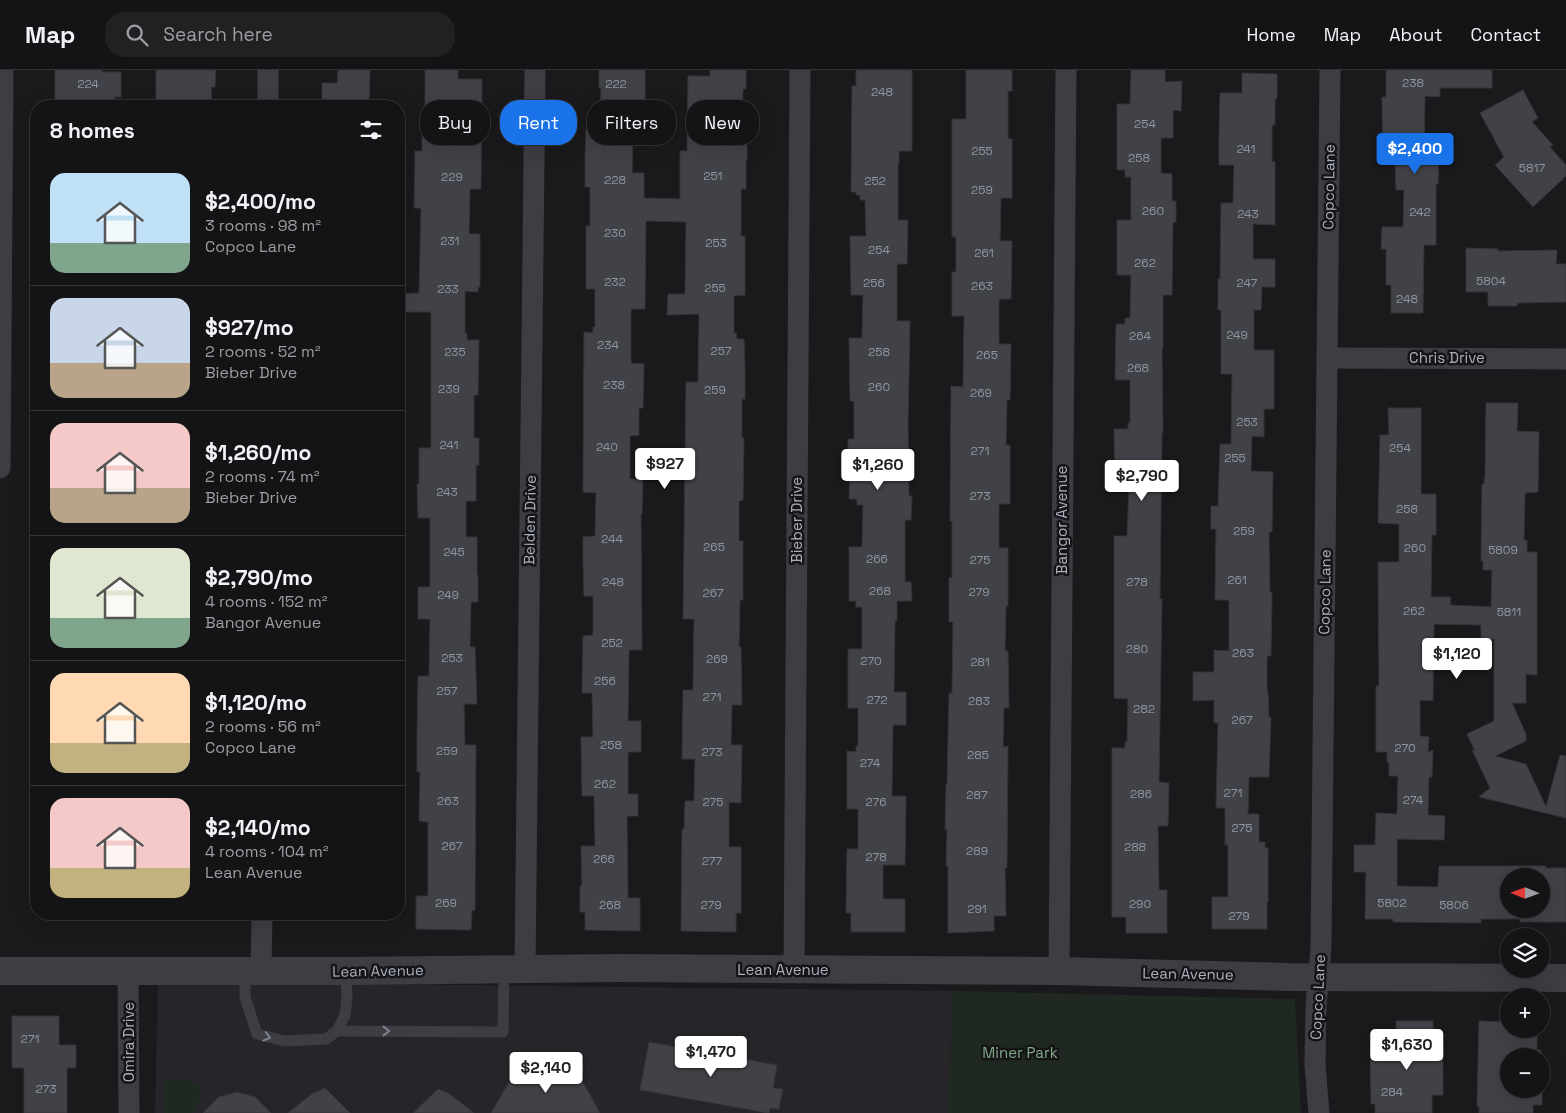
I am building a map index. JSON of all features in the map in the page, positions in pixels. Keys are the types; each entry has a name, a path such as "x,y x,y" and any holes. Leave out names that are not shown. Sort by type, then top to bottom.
{"street":[{"path":"0,468 3,70"},
{"path":"268,70 268,100"},
{"name":"Belden Drive","path":"515,969 536,70"},
{"name":"Bieber Drive","path":"794,970 800,70"},
{"name":"Bangor Avenue","path":"1059,971 1066,70"},
{"name":"Copco Lane","path":"1320,1113 1315,1064 1316,1006 1321,947 1330,70"},
{"name":"Chris Drive","path":"1327,358 1566,359"},
{"path":"253,971 261,920"},
{"name":"Lean Avenue","path":"0,971 515,969 1059,971 1319,977 1566,978"},
{"name":"Omira Drive","path":"128,972 129,1113"}],"lane":[{"path":"337,1031 503,1032 515,969"},
{"path":"253,971 245,997 257,1034 284,1041 326,1040 337,1031 345,1015 347,998 346,971"}],"shaded area":[{"path":"158,981 952,991 949,1113 155,1113"}],"green space":[{"name":"Miner Park","path":"952,991 1295,999 1301,1113 949,1113"},
{"path":"164,1079 190,1079 201,1087 202,1096 193,1113 164,1113"}],"building":[{"path":"55,70 121,72 121,97 115,97 115,100 55,100"},
{"path":"156,70 216,70 215,87 211,87 212,100 156,100"},
{"path":"338,70 370,70 369,100 322,100 322,83 337,83"},
{"path":"425,70 458,70 458,79 482,79 482,100 425,100"},
{"path":"599,70 645,70 645,100 601,100 601,88 599,88"},
{"path":"710,70 746,70 746,89 743,89 743,100 688,100 688,76 710,76"},
{"path":"856,70 912,70 912,151 899,151 898,163 898,220 908,220 907,264 897,264 897,321 910,321 908,424 909,496 912,496 911,520 905,520 905,582 911,582 912,601 897,601 894,692 906,692 906,725 893,725 892,796 906,796 905,865 883,865 883,899 905,899 905,932 851,932 851,913 846,913 847,849 858,849 858,809 847,809 847,751 856,752 856,746 858,746 858,708 848,708 848,649 862,649 862,607 856,607 856,601 849,601 849,547 862,547 863,505 857,505 857,499 849,499 850,469 848,469 848,439 854,439 854,401 850,401 849,338 862,338 863,295 851,295 850,236 866,236 865,200 860,200 860,195 856,195 856,192 851,192 852,86 856,86"},
{"path":"966,70 1012,70 1012,91 1008,91 1008,139 1012,139 1012,198 1001,198 1000,241 1012,241 1011,299 999,299 999,344 1011,344 1010,400 1007,400 1006,445 1010,445 1010,504 999,504 999,548 1008,548 1008,606 1006,606 1005,651 1008,651 1009,708 1004,708 1003,747 1008,746 1007,868 1005,868 1006,916 994,916 994,931 948,933 947,830 945,830 949,693 952,693 953,622 949,622 949,578 952,578 952,521 950,521 951,386 963,387 964,316 952,316 952,272 956,272 956,237 952,237 952,119 966,119"},
{"path":"1131,70 1165,70 1165,82 1182,81 1181,111 1173,110 1173,138 1161,138 1161,173 1172,174 1172,201 1176,201 1176,222 1173,222 1172,295 1163,295 1162,348 1163,433 1160,599 1162,599 1159,782 1169,783 1168,826 1158,826 1159,890 1167,890 1167,933 1126,933 1126,917 1112,917 1112,748 1125,748 1125,742 1127,742 1128,699 1114,698 1114,536 1127,536 1129,487 1115,487 1114,429 1128,429 1128,423 1130,423 1130,380 1115,380 1116,324 1125,324 1125,318 1130,318 1131,275 1117,275 1117,220 1131,220 1131,177 1125,177 1125,170 1117,170 1117,104 1130,104"},
{"path":"1386,70 1492,70 1492,88 1440,88 1440,97 1425,96 1424,151 1439,151 1438,184 1436,184 1436,245 1424,245 1423,313 1391,313 1391,285 1386,285 1386,249 1381,249 1382,227 1403,227 1404,190 1396,190 1395,160 1383,160 1382,97 1386,97"},
{"path":"1242,73 1277,74 1275,125 1272,125 1272,162 1275,162 1275,225 1253,224 1253,259 1275,259 1275,287 1262,287 1261,310 1254,310 1254,350 1274,350 1274,409 1264,409 1264,437 1252,436 1251,471 1273,472 1272,532 1269,532 1270,592 1272,592 1271,656 1267,656 1267,691 1269,717 1271,717 1269,777 1249,777 1248,814 1259,814 1259,842 1265,842 1265,848 1268,848 1268,902 1267,929 1212,929 1212,897 1228,897 1228,845 1225,845 1225,808 1216,808 1218,723 1214,723 1214,700 1193,701 1193,672 1214,672 1214,650 1229,651 1229,600 1215,600 1216,529 1211,529 1211,506 1218,506 1220,444 1231,444 1232,374 1221,374 1221,310 1218,310 1218,279 1220,279 1221,203 1233,203 1234,165 1219,165 1219,134 1220,93 1242,93"},
{"path":"1523,90 1538,118 1532,122 1553,145 1550,147 1566,165 1566,176 1533,207 1495,165 1504,157 1480,113"},
{"path":"586,129 587,145 633,145 632,173 644,173 644,198 680,199 680,151 687,151 687,145 747,145 746,189 741,189 741,236 745,236 745,295 734,296 734,333 736,333 737,339 744,339 745,370 745,399 742,399 742,438 744,438 743,500 739,501 739,541 743,541 743,600 740,600 739,647 741,647 742,705 732,705 731,745 742,745 741,803 729,802 729,847 741,847 741,913 736,913 736,932 681,931 682,829 684,829 685,801 694,801 695,759 682,759 683,690 693,690 694,619 683,619 686,382 698,382 699,314 667,315 668,294 685,294 686,222 646,221 645,309 631,309 631,363 644,364 643,408 639,408 639,435 630,436 630,479 643,479 641,513 642,650 629,650 628,721 641,721 641,752 628,752 628,794 638,794 638,816 627,816 628,898 640,898 640,931 585,930 585,912 580,912 580,886 582,886 581,846 595,846 594,796 582,796 581,737 593,737 592,693 582,693 583,636 593,635 593,596 584,596 583,537 595,536 596,493 583,492 584,332 593,333 593,327 595,327 595,289 586,289 586,226 590,226 590,187 585,187"},
{"path":"422,145 481,145 481,189 470,189 469,234 480,234 480,287 478,287 478,292 465,291 465,333 467,333 467,340 479,340 478,395 474,395 474,438 479,438 479,465 476,465 476,501 466,501 466,537 477,537 478,575 478,602 471,602 470,647 475,647 477,704 464,704 465,745 476,745 475,910 472,910 471,930 416,929 416,896 428,896 428,822 419,821 420,772 417,772 417,737 418,676 429,676 430,619 418,619 418,587 430,587 430,518 418,518 417,484 419,484 419,448 431,448 431,312 405,312 405,294 419,293 421,208 414,208 415,151 422,151"},
{"path":"1466,248 1498,249 1498,251 1557,250 1556,264 1566,264 1566,302 1517,303 1517,306 1488,306 1488,292 1466,292"},
{"path":"1486,403 1518,403 1517,431 1539,432 1538,492 1525,493 1524,540 1527,540 1527,552 1537,552 1537,675 1526,674 1526,703 1512,703 1526,734 1526,741 1495,756 1526,764 1546,807 1560,755 1566,756 1566,818 1479,797 1490,788 1472,750 1475,751 1467,734 1494,721 1494,639 1481,639 1481,625 1434,624 1433,701 1420,700 1420,736 1429,737 1428,752 1433,750 1432,777 1429,777 1428,815 1445,816 1444,840 1397,839 1397,886 1438,887 1439,866 1546,866 1546,868 1500,868 1500,918 1550,918 1550,868 1566,868 1566,922 1520,922 1520,919 1481,919 1481,923 1393,922 1393,919 1365,919 1366,872 1354,872 1354,845 1375,845 1376,813 1397,814 1398,776 1389,776 1387,752 1376,752 1376,686 1379,686 1378,562 1399,562 1399,524 1378,523 1380,435 1389,435 1388,408 1421,408 1421,494 1436,494 1436,535 1432,535 1431,597 1451,597 1450,605 1491,607 1492,570 1483,570 1483,561 1481,561 1482,484 1484,484"},
{"path":"12,1016 59,1016 59,1045 76,1045 76,1068 67,1068 67,1113 24,1113 24,1068 12,1068"},
{"path":"1396,1021 1433,1021 1433,1045 1443,1045 1443,1095 1432,1095 1432,1113 1375,1113 1375,1104 1371,1104 1370,1045 1397,1045"},
{"path":"1479,1021 1500,1022 1500,1038 1537,1038 1537,1048 1500,1048 1500,1098 1542,1098 1542,1105 1533,1105 1533,1113 1479,1113 1479,1106 1477,1106"},
{"path":"649,1042 777,1065 773,1088 783,1089 779,1109 770,1108 768,1113 640,1090"},
{"path":"532,1068 575,1068 572,1076 583,1082 600,1113 491,1113 509,1082"},
{"path":"325,1088 350,1113 288,1113 313,1093"},
{"path":"438,1089 450,1094 474,1113 413,1113"},
{"path":"237,1092 255,1097 271,1113 203,1113 219,1097"}]}
